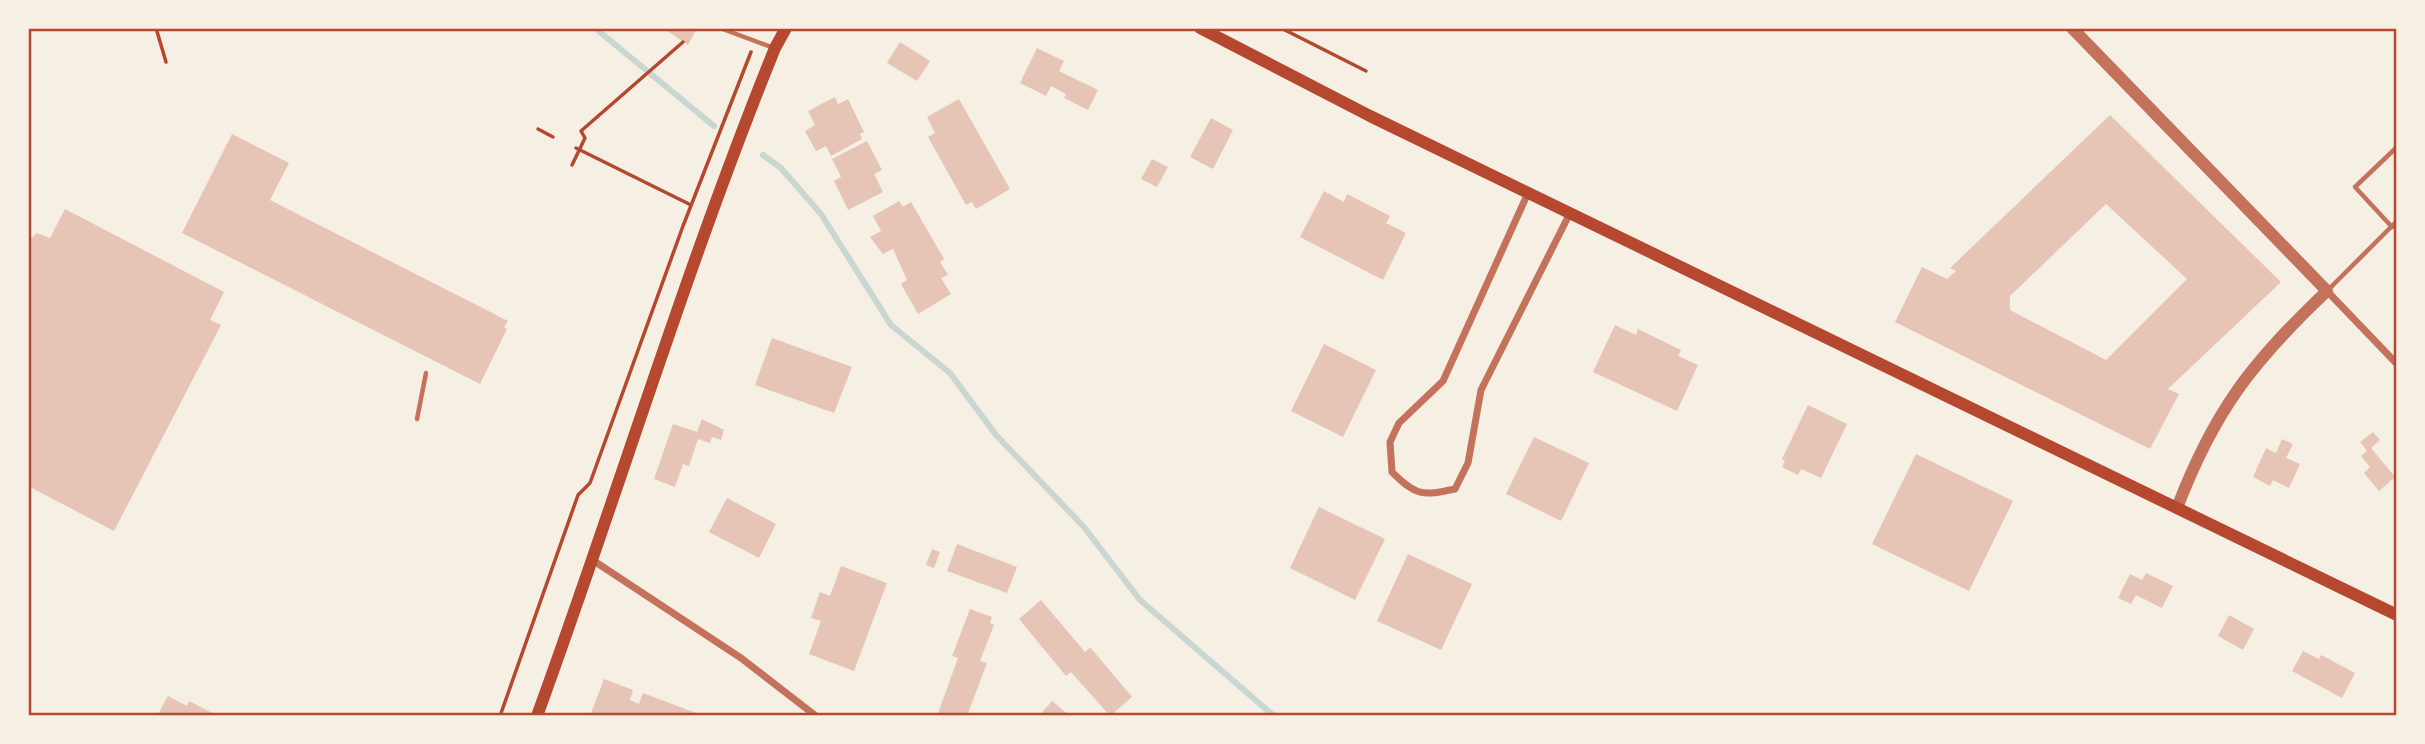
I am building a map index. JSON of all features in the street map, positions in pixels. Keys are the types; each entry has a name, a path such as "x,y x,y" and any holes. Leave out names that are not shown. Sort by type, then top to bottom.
{"main road":[{"path":"537,716 594,561 718,188 775,48 786,28"},
{"path":"1200,28 1528,193 2397,615"}],"street":[{"path":"2072,28 2397,364"},
{"path":"1528,193 1443,380 1399,423 1390,442 1392,472 1410,490 1427,495 1455,489 1468,463 1481,390 1570,213"},
{"path":"2177,508 2202,450 2234,391 2273,344 2327,291"},
{"path":"594,561 749,663 816,716"}],"lane":[{"path":"720,28 755,43 775,48"},
{"path":"2392,227 2355,187 2397,147"},
{"path":"2327,291 2397,221"},
{"path":"416,419 426,373"}],"path":[{"path":"156,28 166,62"},
{"path":"1281,28 1366,71"},
{"path":"572,165 585,138 581,131 585,126 683,42"},
{"path":"500,716 578,495 590,483 691,205 755,43"},
{"path":"537,129 552,136"},
{"path":"578,149 691,205"}],"building":[{"path":"663,28 697,28 688,45"},
{"path":"900,42 930,61 917,81 887,63"},
{"path":"1037,48 1064,61 1059,71 1098,90 1088,110 1064,98 1066,94 1051,86 1046,96 1020,83"},
{"path":"835,97 838,104 848,99 864,132 860,134 862,139 831,156 826,146 816,151 805,131 815,125 808,111"},
{"path":"959,99 1010,189 976,209 972,202 966,205 928,137 935,133 927,117"},
{"path":"2110,115 2281,282 2168,389 2179,394 2150,449 1895,322 1922,267 1947,279 1956,271 1950,268","holes":["2106,204 2187,279 2106,360 2010,310 2010,296"]},
{"path":"1211,118 1233,130 1213,169 1190,157"},
{"path":"232,134 289,163 270,200 508,321 504,327 507,329 480,384 182,233"},
{"path":"867,141 882,170 874,174 883,192 848,210 834,181 841,177 832,159"},
{"path":"1152,159 1168,167 1157,187 1141,179"},
{"path":"1324,191 1344,202 1347,194 1390,216 1386,223 1406,233 1383,280 1300,237"},
{"path":"899,201 903,207 911,202 944,259 940,262 948,275 941,278 951,294 918,314 901,284 907,280 893,249 883,254 870,237 881,231 873,216"},
{"path":"65,209 224,292 210,320 221,325 114,531 28,486 28,282 31,277 28,276 28,241 37,233 50,238"},
{"path":"1615,325 1636,335 1638,329 1681,350 1678,356 1698,365 1677,411 1593,372"},
{"path":"772,338 852,367 834,413 755,385"},
{"path":"1324,344 1376,370 1343,437 1291,411"},
{"path":"1808,405 1847,424 1821,478 1801,469 1798,475 1782,467 1785,461 1782,459"},
{"path":"702,419 724,430 721,440 712,437 710,443 698,439 689,466 683,464 675,487 654,479 673,424 697,432"},
{"path":"2373,432 2380,440 2371,448 2395,477 2379,491 2364,473 2370,467 2361,456 2367,451 2360,442"},
{"path":"1534,437 1589,463 1561,521 1506,494"},
{"path":"2282,439 2293,444 2286,458 2300,464 2289,488 2273,480 2270,486 2253,477 2266,448 2276,453"},
{"path":"1916,454 2013,501 1969,591 1872,544"},
{"path":"727,498 776,524 759,558 709,532"},
{"path":"1319,507 1385,539 1355,600 1290,568"},
{"path":"957,544 1017,567 1007,593 947,571"},
{"path":"932,549 940,552 934,568 926,565"},
{"path":"1408,554 1472,584 1441,650 1377,621"},
{"path":"841,566 887,583 854,671 809,654 821,621 811,618 820,592 830,596"},
{"path":"2146,573 2173,586 2162,608 2136,595 2131,604 2118,598 2130,574 2142,580"},
{"path":"1041,600 1085,652 1090,647 1132,697 1110,716 1071,672 1066,676 1019,619"},
{"path":"970,609 992,617 990,623 994,625 980,661 987,663 967,716 937,716 958,658 952,656"},
{"path":"2229,615 2254,629 2243,650 2218,636"},
{"path":"2303,651 2319,659 2321,655 2355,673 2342,698 2292,671"},
{"path":"604,679 633,690 630,700 639,704 643,693 704,716 590,716"},
{"path":"168,696 187,706 189,701 218,716 157,716"},
{"path":"1052,701 1070,716 1039,716"}],"waterway":[{"path":"595,28 714,126"},
{"path":"763,155 781,168 821,214 891,325 950,373 996,435 1084,527 1140,600 1274,716"}]}
